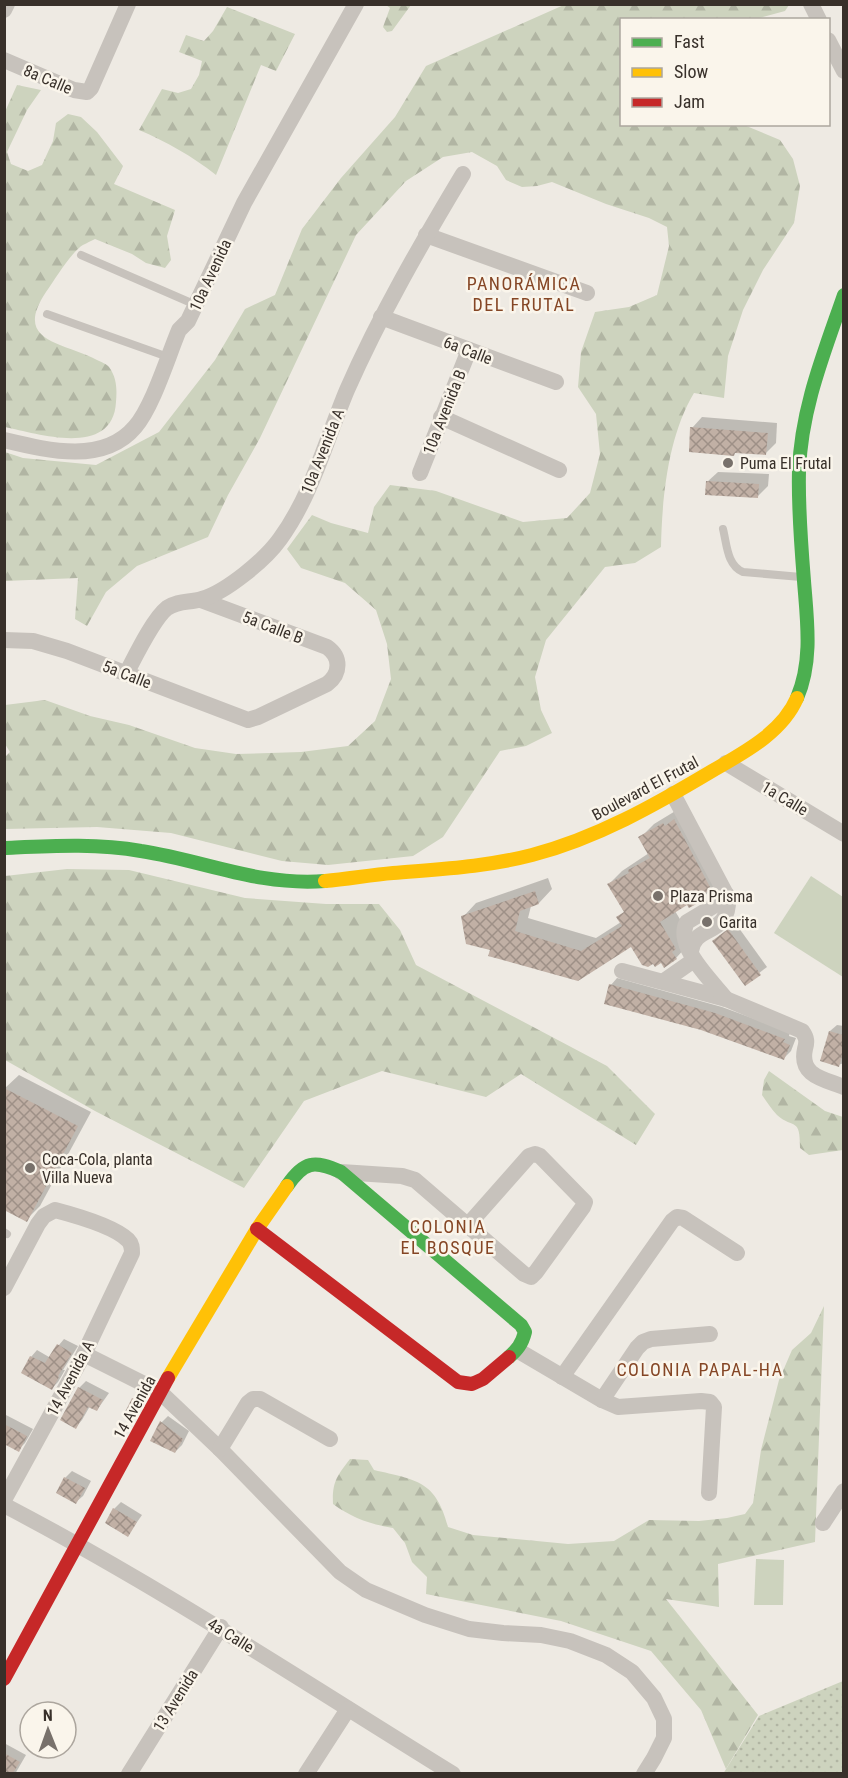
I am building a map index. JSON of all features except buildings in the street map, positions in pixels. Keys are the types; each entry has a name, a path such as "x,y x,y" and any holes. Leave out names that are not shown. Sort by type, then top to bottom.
{"main road":[{"name":"Boulevard El Frutal","path":"4,848 75,847 140,850 258,878 290,881 338,879 501,862 526,857 631,817 756,744 782,723 798,696 805,673 808,644 798,476 801,439 807,402 843,295"},
{"name":"14 Avenida","path":"4,1679 160,1392 257,1229 297,1171 311,1164 323,1164 341,1172"},
{"path":"257,1229 458,1382 472,1384 483,1379 517,1350 524,1341 525,1332 521,1325 341,1172"}],"street":[{"path":"4,10 7,4"},
{"name":"8a Calle","path":"4,60 74,90 87,92 91,88 128,4"},
{"name":"10a Avenida","path":"4,440 84,452 112,444 126,436 136,426 147,408 179,330 188,321 244,203 356,4"},
{"path":"811,4 818,18"},
{"path":"830,44 843,71"},
{"name":"10a Avenida A","path":"126,674 163,612 179,602 201,600 230,585 272,549 289,527 309,488 347,391 381,316 463,174"},
{"path":"426,235 587,293"},
{"name":"6a Calle","path":"381,316 556,382"},
{"name":"10a Avenida B","path":"420,473 469,350"},
{"path":"441,417 559,470"},
{"name":"5a Calle B","path":"201,600 327,647 334,653 338,663 335,677 327,684 248,720"},
{"name":"5a Calle","path":"4,640 33,641 67,651 248,720"},
{"name":"1a Calle","path":"726,763 843,834"},
{"path":"673,794 727,896 722,902 687,922 684,934 692,955 726,999"},
{"path":"664,981 692,955"},
{"path":"622,971 726,999 802,1031 806,1040 803,1059 805,1067 815,1076 843,1087"},
{"path":"341,1172 402,1176 415,1180 524,1274 531,1277 585,1202 540,1156 535,1154 529,1156 468,1225"},
{"name":"14 Avenida A","path":"4,1288 38,1224 44,1216 55,1210 93,1221 127,1239 132,1246 132,1253 84,1354 4,1502"},
{"path":"562,1377 677,1217 683,1218 736,1253"},
{"path":"602,1400 643,1342 651,1339 710,1334"},
{"path":"517,1350 618,1407 710,1402 714,1407 709,1493"},
{"path":"84,1354 160,1392 220,1449 340,1572 366,1590 415,1611 469,1629 541,1635 570,1641 606,1655 632,1672 654,1698 664,1719 664,1738 644,1773"},
{"path":"220,1449 248,1403 253,1399 260,1399 330,1439"},
{"path":"822,1523 843,1491"},
{"name":"4a Calle","path":"4,1502 221,1627 453,1773"},
{"name":"13 Avenida","path":"129,1773 221,1627"},
{"path":"306,1773 348,1709"}],"lane":[{"path":"81,255 196,305"},
{"path":"47,314 168,357"},
{"path":"723,529 730,560 737,569 743,572 804,577"}],"green space":[{"path":"566,4 789,5 785,11 760,18 620,18 620,126 746,126 780,140 793,159 800,186 794,223 763,270 743,310 728,356 724,398 694,393 678,428 665,488 661,547 635,563 605,567 546,640 535,677 541,710 552,733 526,746 500,751 443,837 413,856 328,865 282,861 171,833 97,827 5,829 5,757 10,752 5,744 5,705 45,700 195,748 236,754 301,752 348,746 375,721 391,679 387,644 376,610 345,583 301,568 287,549 312,515 331,523 368,533 374,507 390,485 436,491 523,522 567,518 590,493 600,454 596,414 578,387 581,352 595,312 629,307 657,295 669,246 667,227 649,218 606,204 552,182 522,187 506,180 497,166 472,152 443,157 406,181 356,235 260,438 228,495 208,537 137,566 106,592 87,626 75,619 78,578 5,581 5,452 23,458 96,465 159,432 215,360 245,309 275,295 302,229 341,178 395,117 426,66"},
{"path":"386,5 411,5 392,31 387,32 383,27 390,8"},
{"path":"227,7 295,34 276,71 261,65 216,175 179,150 139,130 162,89 178,93 191,89 199,75 202,61 179,52 186,35 204,41 213,31"},
{"path":"17,85 41,90 27,110 7,152 11,164 28,171 42,165 53,141 56,123 68,114 81,117 97,132 123,166 114,184 175,210 167,236 171,260 165,268 146,263 132,254 95,239 81,247 70,258 37,309 35,322 38,331 46,338 105,364 114,375 116,402 112,419 102,431 88,436 54,437 5,427 4,114"},
{"path":"67,869 129,870 245,898 326,904 379,904 400,930 416,965 607,1066 655,1114 636,1145 521,1074 486,1097 382,1071 304,1101 244,1188 95,1111 5,1060 5,876"},
{"path":"811,876 843,897 843,977 774,933"},
{"path":"769,1071 825,1111 843,1117 843,1150 809,1155 800,1148 797,1127 777,1115 762,1095 764,1080"},
{"path":"824,1306 815,1542 718,1564 719,1607 666,1599 758,1715 726,1769 701,1710 651,1651 561,1621 426,1594 427,1577 412,1562 405,1543 393,1528 362,1520 333,1504 336,1480 350,1459 368,1460 374,1470 413,1480 423,1485 437,1500 448,1527 473,1535 568,1544 614,1541 649,1520 699,1521 745,1514 753,1503 761,1450 779,1380 792,1350 811,1333"},
{"path":"756,1559 784,1560 783,1605 754,1605"},
{"path":"843,1681 843,1773 723,1774 759,1716"}],"traffic: fast":[{"path":"797,698 805,670 808,640 799,512 801,448 809,403 844,295"},
{"path":"4,848 73,846 124,848 277,880 325,881"},
{"path":"287,1186 304,1167 310,1165 324,1166 341,1172 521,1325 525,1332 524,1336 509,1357"}],"traffic: slow":[{"path":"325,881 497,862 532,855 580,839 647,808 749,749 782,722 797,698"},
{"path":"168,1378 257,1229 287,1186"}],"traffic: jam":[{"path":"257,1229 458,1382 472,1384 483,1379 509,1357"},
{"path":"4,1679 168,1378"}],"place":[{"name":"Puma El Frutal","path":"728,463"},
{"name":"Plaza Prisma","path":"658,896"},
{"name":"Garita","path":"707,922"},
{"name":"Coca-Cola, planta Villa Nueva","path":"30,1168"}],"district":[{"name":"PANORÁMICA DEL FRUTAL","path":"524,294"},
{"name":"COLONIA EL BOSQUE","path":"448,1237"},
{"name":"COLONIA PAPAL-HA","path":"700,1370"}]}
